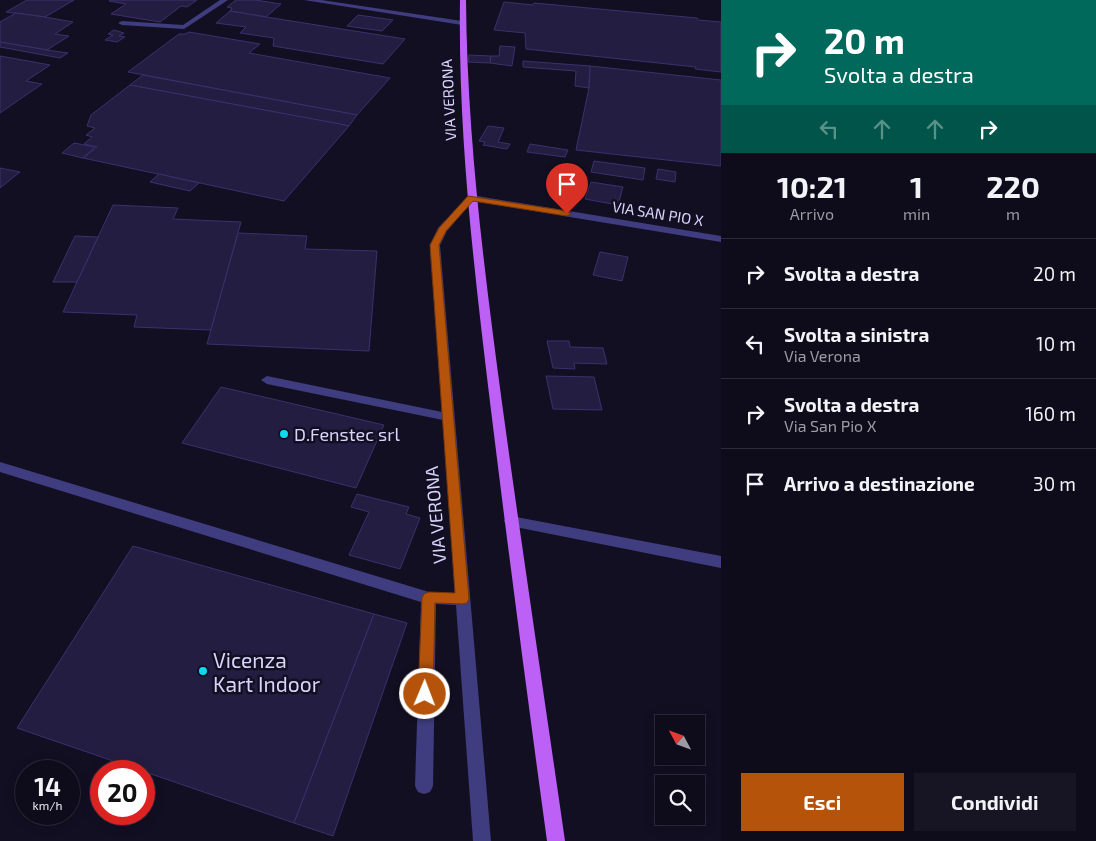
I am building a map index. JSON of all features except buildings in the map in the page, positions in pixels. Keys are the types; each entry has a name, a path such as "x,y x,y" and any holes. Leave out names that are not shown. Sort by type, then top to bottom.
{"main road":[{"name":"VIA VERONA","path":"463,0 462,23 471,198 511,521 556,841"}],"street":[{"path":"122,23 184,28 226,0"},
{"path":"307,0 462,23"},
{"name":"VIA SAN PIO X","path":"471,198 721,239"},
{"name":"VIA VERONA","path":"471,198 442,230 434,245 482,841"},
{"path":"267,380 448,417"},
{"path":"0,467 429,598 462,599"},
{"path":"511,521 721,562"},
{"path":"424,786 429,598"}],"place":[{"name":"D.Fenstec srl","path":"284,434"},
{"name":"Vicenza Kart Indoor","path":"203,671"}],"route":[{"path":"425,694 429,598 462,599 434,245 442,230 471,198 567,214"}]}
